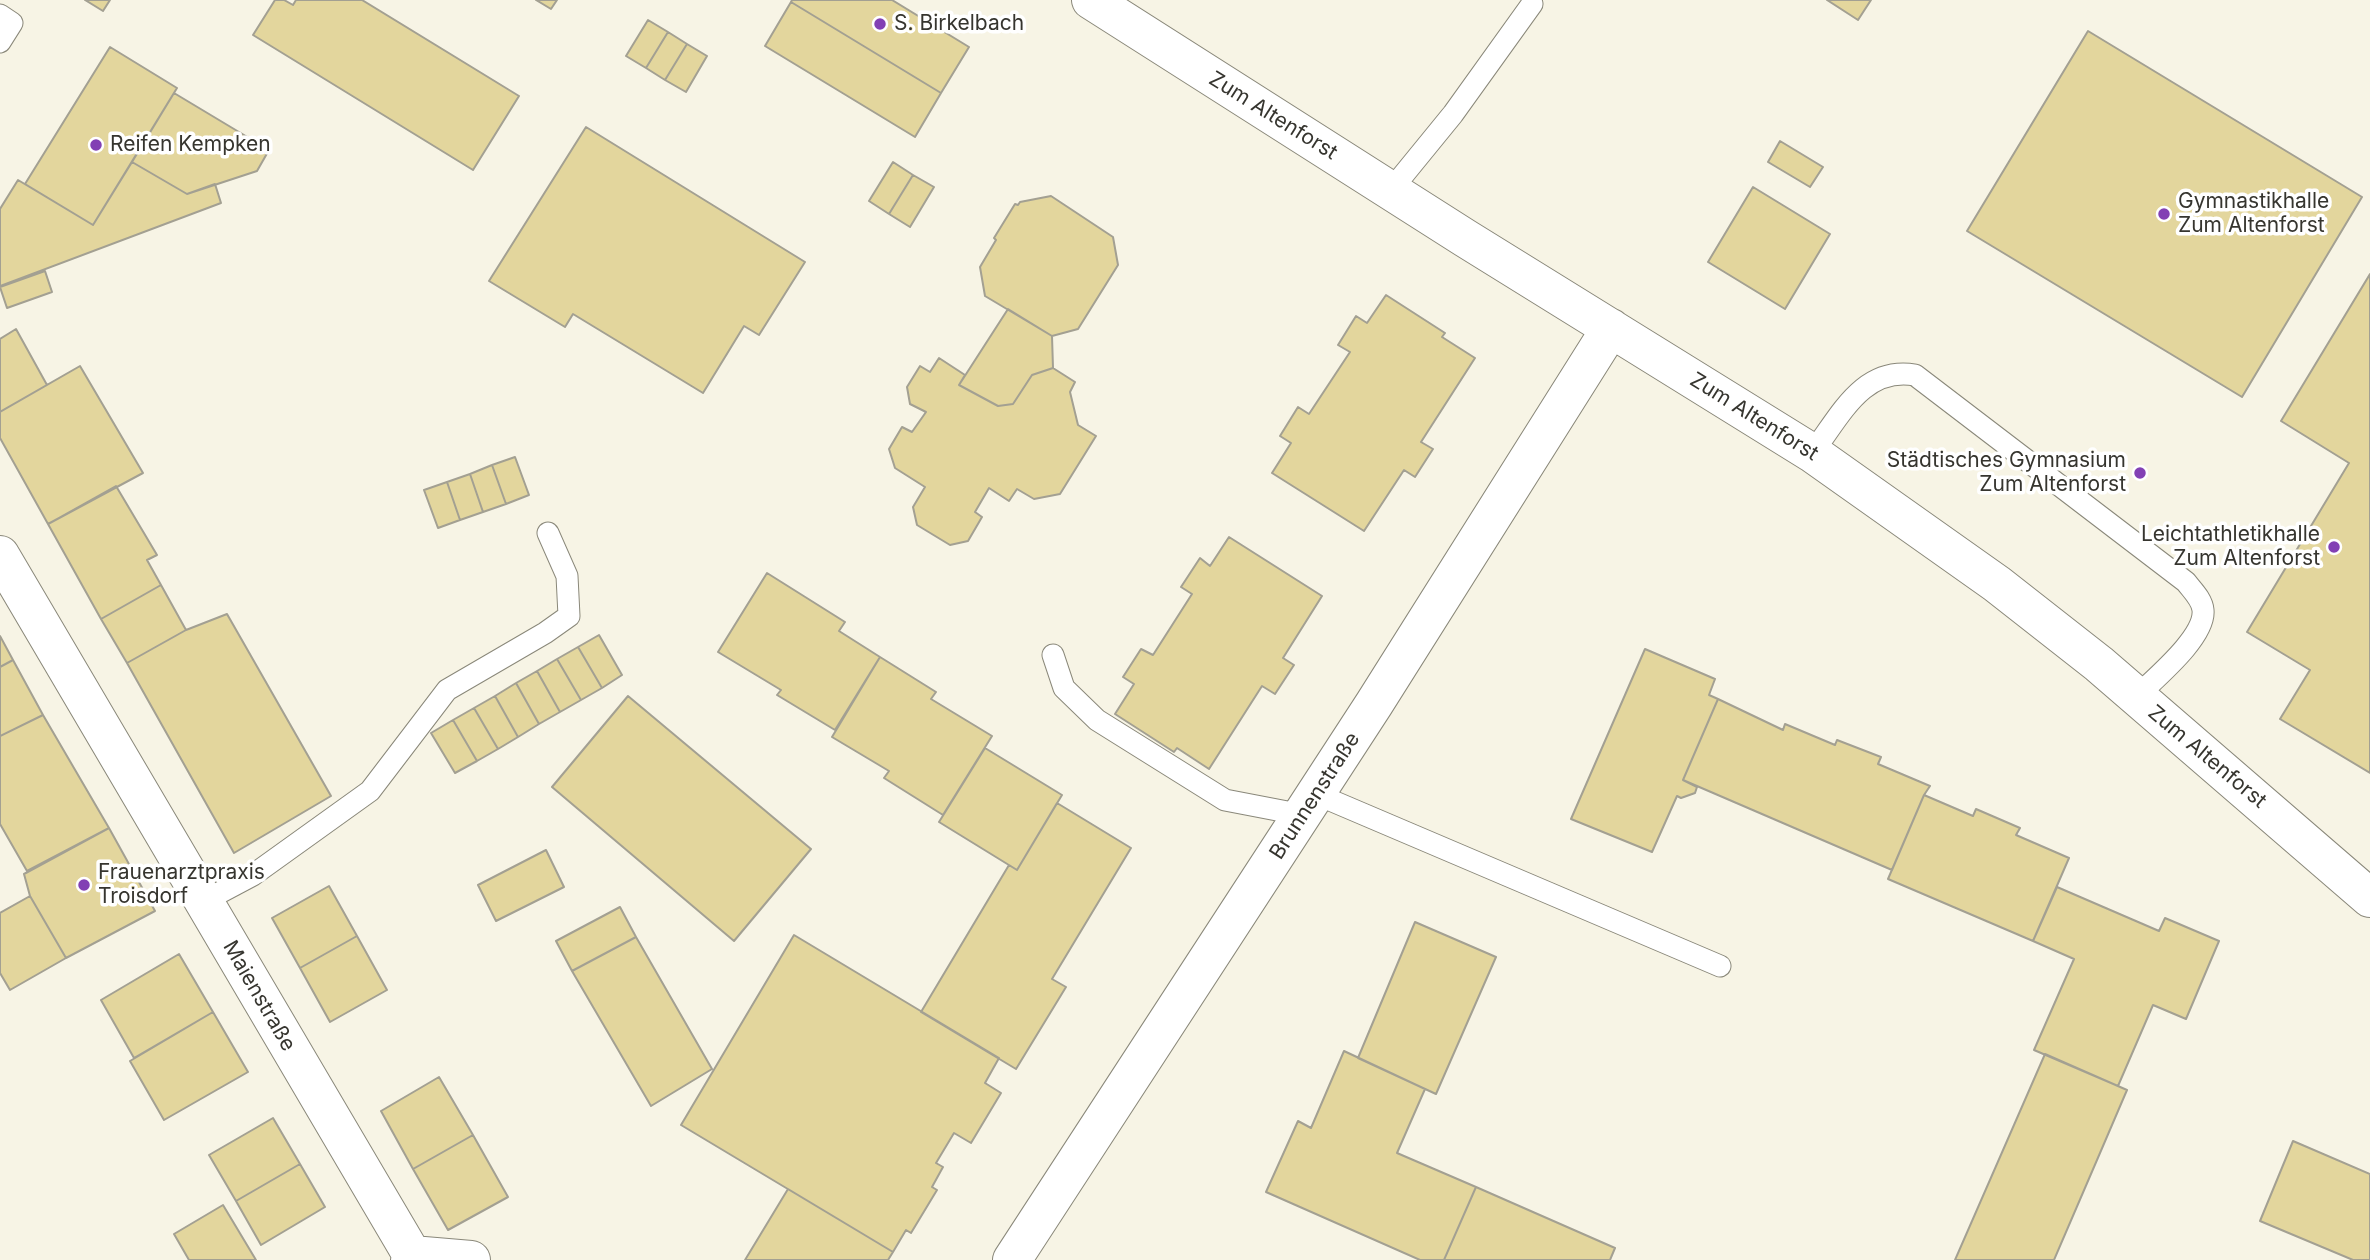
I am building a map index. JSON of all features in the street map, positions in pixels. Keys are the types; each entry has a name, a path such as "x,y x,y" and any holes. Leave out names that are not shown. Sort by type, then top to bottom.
{"street":[{"name":"Zum Altenforst","path":"1091,0 1812,453 1997,584 2099,664 2370,898"},
{"name":"Brunnenstraße","path":"1012,1260 1310,805 1611,328"},
{"name":"Maienstraße","path":"0,555 411,1257 471,1260"}],"lane":[{"path":"1391,190 1453,114 1532,4"},
{"path":"0,15 12,23 0,42"},
{"path":"1812,453 1860,388 1894,373 1915,375 2186,582 2199,597 2203,612 2196,632 2186,648 2136,697"},
{"path":"204,901 253,875 370,791 447,690 569,616 567,576 548,533"},
{"path":"1053,655 1064,688 1097,720 1225,800 1310,805 1720,966"}],"building":[{"path":"85,0 110,0 103,11"},
{"path":"275,0 284,0 293,5 296,0 362,0 519,96 473,170 253,35"},
{"path":"536,0 557,0 551,9"},
{"name":"S. Birkelbach","path":"892,0 969,47 941,93 791,2"},
{"path":"1827,0 1871,0 1858,20"},
{"path":"791,2 941,93 915,137 765,46"},
{"path":"648,20 668,32 646,68 626,56"},
{"name":"Gymnastikhalle Zum Altenforst","path":"2088,31 2362,197 2242,397 1967,231"},
{"path":"668,32 687,44 665,80 646,68"},
{"path":"687,44 707,56 686,92 665,80"},
{"name":"Reifen Kempken","path":"110,47 177,88 93,225 25,184"},
{"path":"174,93 269,150 257,171 187,194 132,162"},
{"path":"586,127 805,262 759,335 744,326 703,393 573,314 565,327 489,281"},
{"path":"1780,141 1823,167 1810,187 1768,162"},
{"path":"132,162 187,194 215,184 221,203 0,286 0,209 18,180 93,225"},
{"path":"893,162 913,175 889,214 869,201"},
{"path":"913,175 934,187 910,227 889,214"},
{"path":"1753,187 1830,234 1785,309 1708,262"},
{"path":"1051,196 1113,237 1118,265 1078,329 1052,336 985,296 980,267 1015,204"},
{"path":"45,271 52,292 7,308 0,287"},
{"name":"Leichtathletikhalle Zum Altenforst","path":"2370,274 2370,773 2280,719 2310,670 2247,632 2349,463 2281,421"},
{"path":"1386,295 1445,333 1442,337 1475,358 1421,442 1433,449 1415,477 1404,470 1364,531 1272,473 1291,443 1280,436 1298,407 1309,414 1350,352 1338,345 1356,316 1367,323"},
{"path":"1008,309 1052,336 1053,368 1032,375 1013,404 998,406 959,385"},
{"path":"16,329 47,385 0,412 0,339"},
{"path":"939,358 965,375 959,385 998,406 1013,404 1032,375 1053,368 1075,382 1070,392 1078,425 1096,436 1060,494 1034,499 1017,489 1009,501 989,488 975,512 982,517 968,541 950,545 917,525 913,507 925,487 895,468 889,449 902,427 912,432 926,412 910,404 907,387 920,366 930,372"},
{"path":"80,366 143,473 48,524 0,438 0,412"},
{"path":"515,457 529,495 506,504 492,465"},
{"path":"492,465 506,504 483,512 470,474"},
{"path":"470,474 483,512 460,520 447,482"},
{"path":"447,482 460,520 438,528 424,490"},
{"path":"116,486 157,555 147,560 161,585 101,619 48,524"},
{"path":"1229,537 1322,596 1283,658 1294,665 1275,694 1262,686 1209,769 1177,748 1174,752 1115,714 1134,684 1123,677 1141,649 1153,655 1192,594 1181,587 1200,558 1210,566"},
{"path":"767,573 845,622 839,631 880,657 835,730 777,695 781,690 718,652"},
{"path":"161,585 186,630 127,663 101,619"},
{"path":"227,614 331,796 234,853 127,663 186,630"},
{"path":"599,635 622,675 602,688 578,647"},
{"path":"0,636 13,660 0,667"},
{"path":"578,647 602,688 581,700 557,659"},
{"path":"1645,649 1715,679 1709,695 1718,699 1683,780 1697,787 1695,793 1681,798 1677,796 1652,852 1571,819"},
{"path":"880,657 936,692 931,699 992,736 943,815 884,778 889,771 832,737"},
{"path":"557,659 581,700 560,712 537,671"},
{"path":"13,660 43,715 0,736 0,667"},
{"path":"537,671 560,712 539,724 516,683"},
{"path":"516,683 539,724 518,737 495,696"},
{"path":"495,696 518,737 498,749 474,708"},
{"path":"628,696 811,849 734,941 552,787"},
{"path":"1718,699 1783,730 1785,724 1835,745 1837,740 1881,757 1878,764 1930,786 1892,870 1683,780"},
{"path":"474,708 498,749 477,761 453,720"},
{"path":"43,715 109,828 27,871 0,824 0,736"},
{"path":"453,720 477,761 455,773 431,733"},
{"path":"985,748 1062,795 1017,870 939,822"},
{"path":"1924,795 1973,816 1976,809 2020,828 2016,835 2069,858 2033,941 1888,879"},
{"path":"1057,803 1131,848 1052,979 1066,987 1016,1069 921,1012 1009,865 1017,870"},
{"name":"Frauenarztpraxis Troisdorf","path":"109,828 155,911 66,958 30,896 24,874"},
{"path":"546,850 564,887 496,921 478,885"},
{"path":"329,886 357,936 300,968 272,918"},
{"path":"2057,887 2159,931 2165,918 2219,941 2186,1019 2153,1005 2118,1086 2034,1050 2074,959 2033,941"},
{"path":"30,896 66,958 10,990 0,973 0,913"},
{"path":"620,907 636,937 572,971 556,941"},
{"path":"1415,922 1496,957 1436,1094 1358,1058"},
{"path":"794,935 999,1058 985,1083 1001,1093 971,1143 954,1133 936,1163 943,1167 932,1187 937,1190 911,1233 906,1230 893,1252 681,1125"},
{"path":"357,936 387,990 330,1022 300,968"},
{"path":"636,937 712,1069 651,1106 572,971"},
{"path":"179,954 213,1012 134,1058 101,1000"},
{"path":"213,1012 248,1072 164,1120 130,1061"},
{"path":"1344,1051 1425,1089 1397,1153 1476,1187 1444,1260 1420,1260 1266,1192 1298,1121 1311,1128"},
{"path":"2045,1054 2127,1090 2054,1260 1955,1260"},
{"path":"439,1077 473,1135 413,1169 381,1111"},
{"path":"273,1118 300,1164 236,1201 209,1155"},
{"path":"473,1135 508,1197 448,1230 413,1169"},
{"path":"2293,1141 2370,1174 2370,1260 2353,1260 2260,1221"},
{"path":"300,1164 325,1207 261,1245 236,1201"},
{"path":"1476,1187 1615,1248 1610,1260 1444,1260"},
{"path":"788,1189 893,1252 888,1260 745,1260"},
{"path":"223,1205 256,1260 189,1260 174,1234"}],"place":[{"name":"S. Birkelbach","path":"880,24"},
{"name":"Reifen Kempken","path":"96,145"},
{"name":"Gymnastikhalle Zum Altenforst","path":"2164,214"},
{"name":"Städtisches Gymnasium Zum Altenforst","path":"2140,473"},
{"name":"Leichtathletikhalle Zum Altenforst","path":"2334,547"},
{"name":"Frauenarztpraxis Troisdorf","path":"84,885"}]}
